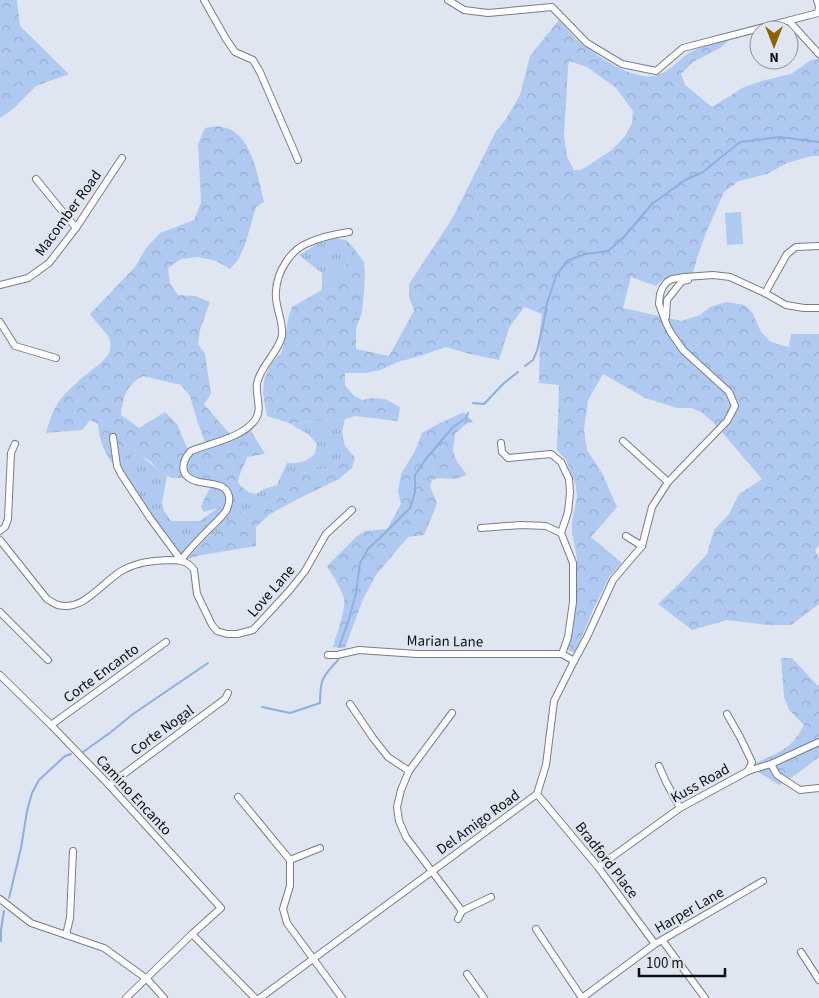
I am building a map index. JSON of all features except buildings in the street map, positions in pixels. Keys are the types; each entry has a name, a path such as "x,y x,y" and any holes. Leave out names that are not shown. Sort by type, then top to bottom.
{"street":[{"path":"204,0 235,52 253,60 298,160"},
{"path":"448,0 464,10 488,12 552,7 587,43 622,64 656,71 683,48 749,30"},
{"path":"793,20 818,13 818,0"},
{"path":"799,32 819,54"},
{"name":"Macomber Road","path":"0,285 28,278 49,263 76,228 122,158"},
{"path":"36,179 76,228"},
{"path":"181,560 190,548 225,513 229,505 229,496 222,487 194,481 184,474 182,465 191,451 232,436 256,419 258,411 257,384 282,335 275,292 280,273 293,254 307,243 349,232"},
{"path":"765,293 787,254 796,247 819,246"},
{"path":"626,536 642,546 652,507 668,482 727,421 735,406 729,392 683,350 671,333 659,299 661,291 667,282 685,277 713,275 730,277 786,305 819,308"},
{"path":"666,323 667,300 682,282 696,277"},
{"path":"0,322 15,346 56,358"},
{"path":"113,437 117,466 121,474 181,560"},
{"path":"623,441 668,482"},
{"path":"501,443 502,452 508,458 551,454 561,462 569,479 568,512 561,533 573,563 572,602 568,637 562,654 574,661"},
{"path":"0,531 5,527 8,519 12,453 15,444"},
{"name":"Love Lane","path":"181,560 194,570 197,594 212,625 217,631 226,634 237,634 253,630 290,591 305,571 326,534 352,510"},
{"path":"481,528 538,525 546,526 561,533"},
{"path":"0,540 47,599 57,605 69,606 84,600 122,571 138,563 181,560"},
{"name":"Del Amigo Road","path":"260,998 537,794 546,765 554,700 613,580 642,546"},
{"path":"0,612 48,660"},
{"name":"Corte Encanto","path":"51,725 166,642"},
{"name":"Marian Lane","path":"328,655 337,655 355,650 417,654 562,654"},
{"name":"Camino Encanto","path":"0,675 109,785 221,908 192,934"},
{"name":"Corte Nogal","path":"109,785 225,699 228,693"},
{"path":"350,704 388,757 409,771"},
{"path":"452,713 409,771 400,790 397,807 399,821 406,837 462,911"},
{"path":"727,714 752,762 748,771"},
{"name":"Kuss Road","path":"598,866 680,808 748,771 770,764 819,742"},
{"path":"770,764 777,775 800,790 819,788"},
{"path":"659,766 680,808"},
{"name":"Bradford Place","path":"537,794 598,866 655,944"},
{"path":"238,797 290,860 290,886 282,909 287,923 342,998"},
{"path":"290,860 320,848"},
{"path":"66,936 70,918 73,851"},
{"name":"Harper Lane","path":"582,998 655,944 763,881"},
{"path":"458,919 462,911 491,897"},
{"path":"0,899 31,923 104,948 146,979 164,998"},
{"path":"536,930 582,998"},
{"path":"126,998 192,934 255,998"},
{"path":"662,940 705,998"},
{"path":"801,952 819,980"},
{"path":"467,974 484,998"}],"green space":[{"path":"0,0 17,0 20,26 69,74 36,86 13,109 0,118"},
{"path":"559,20 587,48 617,67 639,75 658,75 697,49 732,38 720,48 693,62 681,74 685,85 712,107 742,88 761,81 791,74 811,60 819,59 819,156 787,163 767,174 739,181 724,192 706,233 693,273 673,275 664,279 656,286 631,277 623,308 681,321 700,315 710,307 726,302 744,305 752,312 761,332 770,341 780,345 789,347 791,334 819,334 819,545 815,550 819,558 819,604 791,625 768,625 727,620 692,630 658,604 707,554 714,530 729,514 739,494 762,479 714,423 701,412 691,408 677,408 645,398 603,374 588,400 584,430 587,450 602,473 617,507 591,537 622,563 609,577 575,653 568,650 577,584 577,558 572,522 577,497 576,486 566,460 557,450 559,385 539,383 542,314 524,307 509,328 499,360 446,347 398,362 380,370 365,373 345,373 345,385 354,396 362,400 372,398 385,399 400,407 398,421 355,416 345,419 289,423 267,416 263,394 264,381 271,363 281,353 292,307 322,290 322,283 335,278 344,270 351,245 364,262 365,274 362,313 356,328 356,349 389,356 414,311 409,296 409,284 452,219 495,133 520,95 530,56","holes":["569,61 587,67 616,88 633,111 632,123 625,136 612,150 581,170 574,170 567,157 564,135"]},
{"path":"217,126 228,128 244,141 257,171 264,202 256,207 245,245 238,260 230,269 216,261 198,257 181,259 168,268 170,284 178,295 195,296 210,302 200,330 198,344 205,354 211,394 204,404 234,439 250,429 265,454 247,457 238,482 244,489 256,494 247,500 204,512 201,507 210,488 185,478 172,478 160,472 150,461 129,453 114,466 103,446 98,424 90,420 82,430 46,433 53,413 64,395 101,363 110,350 111,344 108,336 90,314 135,267 146,248 160,233 194,220 201,203 198,144 205,128","holes":["143,376 181,385 190,396 205,442 188,450 177,424 165,412 139,428 121,415 126,392 133,383"]},
{"path":"741,212 743,244 727,245 725,213"},
{"path":"334,238 346,240 351,245 346,266 338,276 322,283 322,273 299,255 319,243"},
{"path":"464,412 473,422 466,424 455,434 453,451 456,460 467,475 456,479 438,478 432,480 430,486 437,503 424,535 408,537 376,575 363,599 345,648 333,647 342,616 344,599 339,586 327,566 357,536 365,531 387,529 401,504 398,491 401,474 415,451 422,433"},
{"path":"345,419 342,432 345,455 327,469 304,473 295,485 252,515 242,512 217,533 198,536 177,558 114,466 129,453 146,460 167,476 162,502 164,511 171,521 200,521 219,507 247,500 264,489 277,485 287,463 302,462 315,453 317,444 308,434 289,423"},
{"path":"345,446 355,458 352,468 339,479 270,514 256,527 256,546 187,559 207,537 224,529 230,516 242,512 252,515 295,485 304,473 327,469 345,455"},
{"path":"781,658 792,658 819,685 819,757 779,785 757,771 754,764 784,749 794,740 804,725 789,710 784,697"}],"waterway":[{"path":"525,366 533,360 537,351 547,303 556,276 567,261 585,254 608,251 623,238 652,204 685,180 703,172 740,142 779,137 819,142"},
{"path":"473,403 484,404 504,383 518,372"},
{"path":"339,647 356,593 360,563 368,549 410,508 415,492 415,475 453,427 466,418 468,413"},
{"path":"262,707 290,713 320,703 323,679 338,660"},
{"path":"83,752 133,714 208,663"},
{"path":"9,898 32,793 39,780 65,756 71,754"},
{"path":"1,941 4,911"}]}
